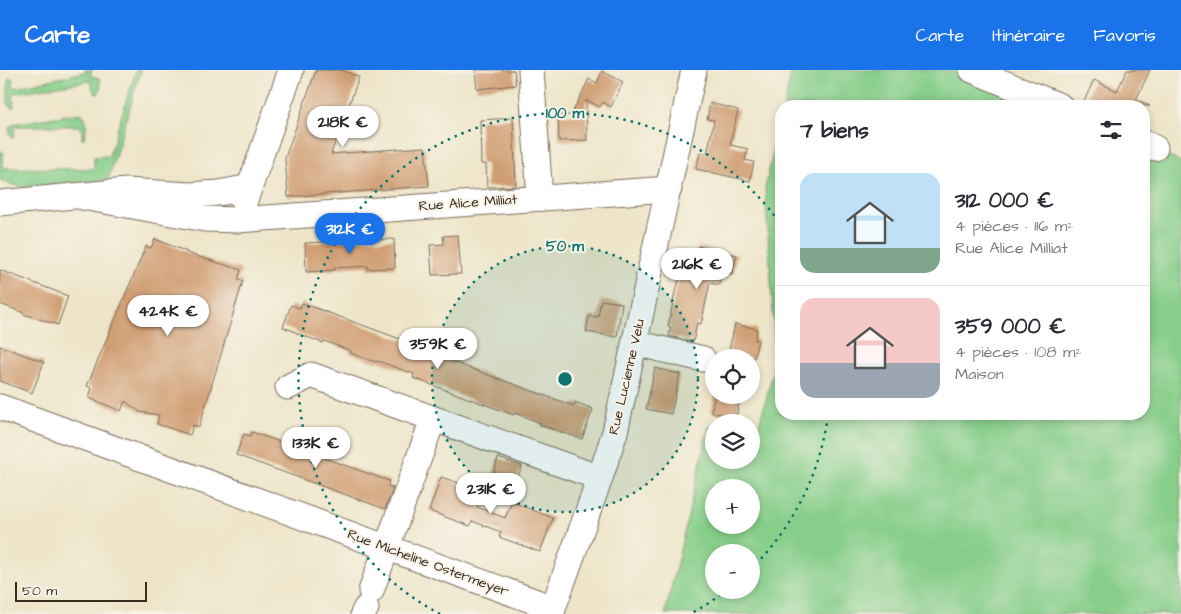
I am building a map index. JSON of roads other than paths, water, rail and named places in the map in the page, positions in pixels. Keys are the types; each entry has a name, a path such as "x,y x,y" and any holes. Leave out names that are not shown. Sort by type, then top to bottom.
{"street":[{"path":"76,196 205,219 238,220 291,70"},
{"path":"532,70 540,198"},
{"name":"Rue Lucienne Velu","path":"600,478 615,432 694,70"},
{"path":"972,70 1045,100"},
{"path":"0,203 126,191 189,195 219,193 250,187"},
{"name":"Rue Alice Milliat","path":"238,220 669,188"},
{"path":"635,343 703,359"},
{"path":"288,387 311,375 600,478"},
{"name":"Rue Micheline Ostermeyer","path":"0,408 387,548 552,611 600,478"},
{"path":"367,604 433,419"}]}
